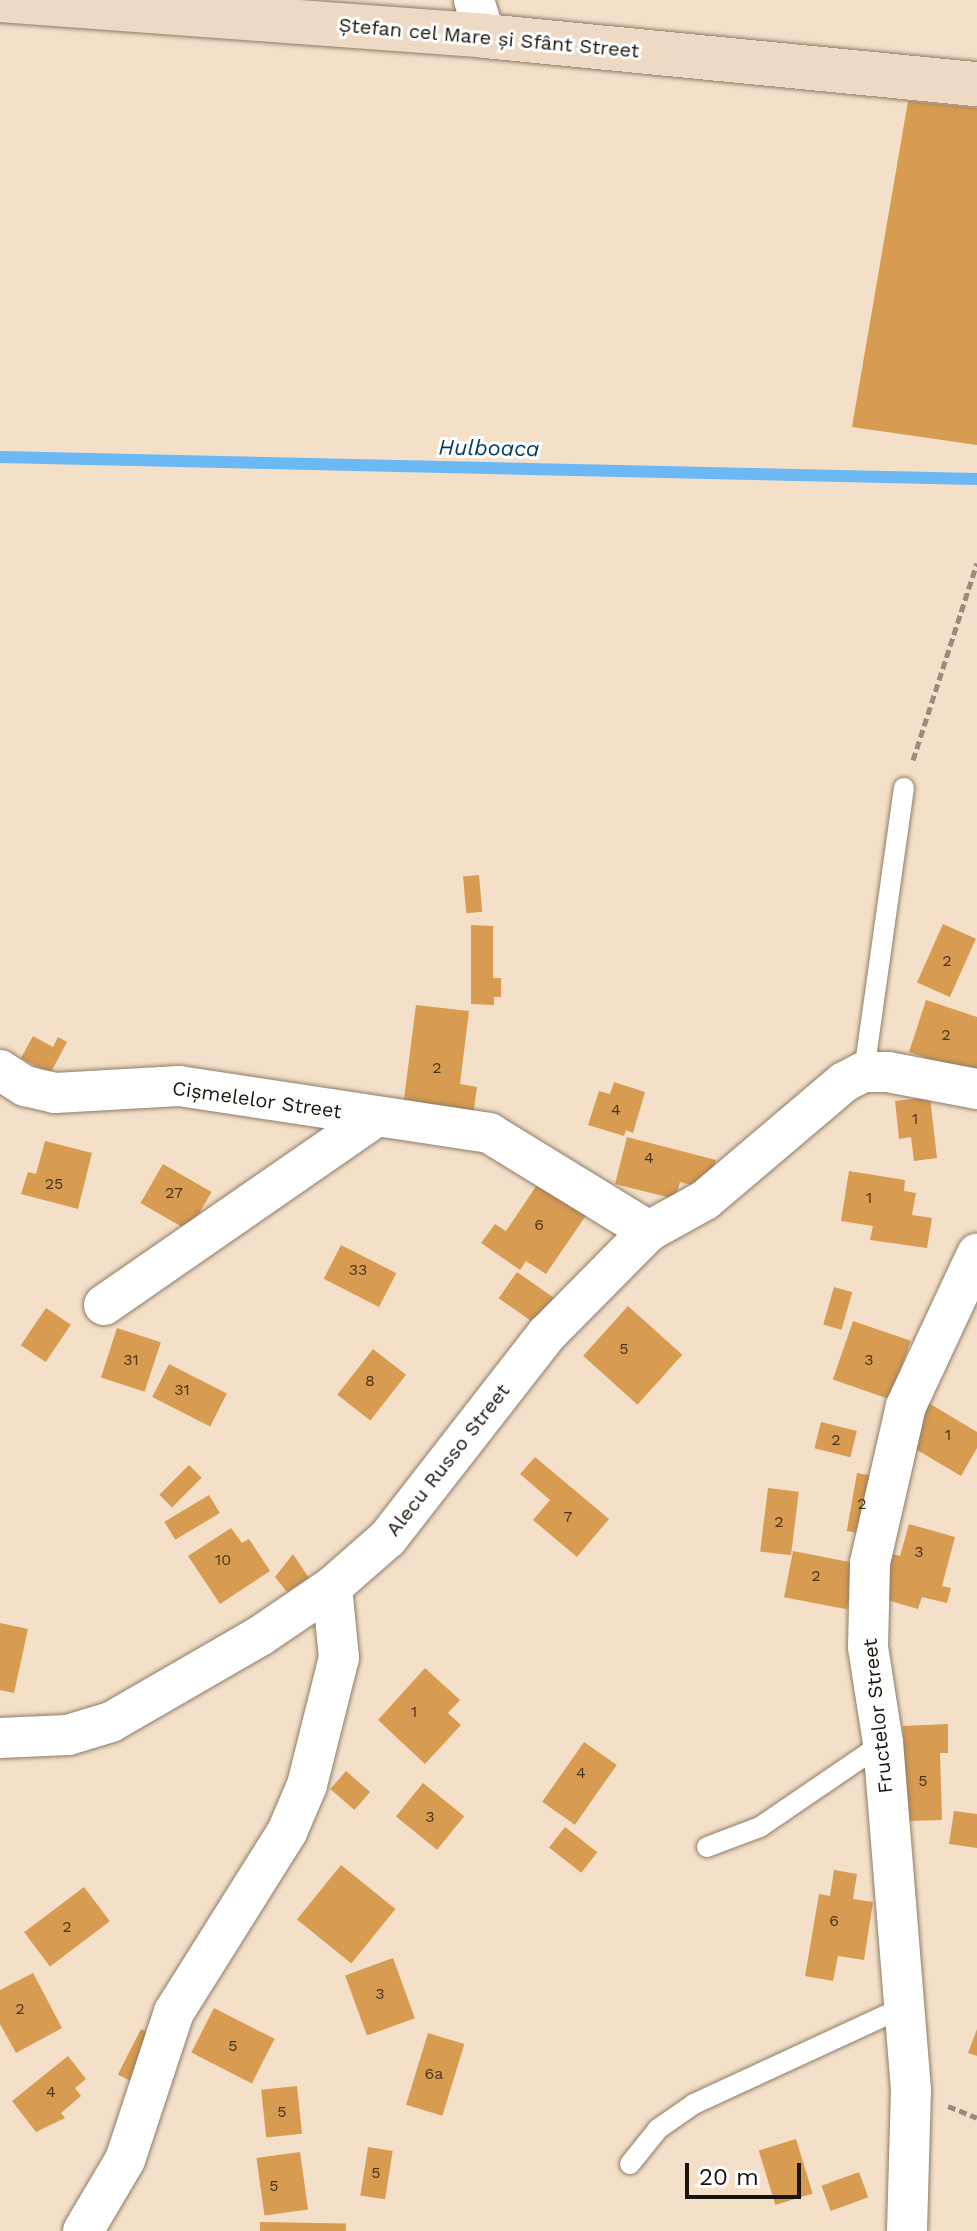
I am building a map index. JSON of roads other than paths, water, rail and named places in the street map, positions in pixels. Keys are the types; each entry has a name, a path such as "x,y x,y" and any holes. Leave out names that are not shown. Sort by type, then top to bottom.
{"street":[{"name":"Ștefan cel Mare și Sfânt Street","path":"0,0 480,18 977,84"},
{"name":"Cișmelelor Street","path":"0,1070 25,1086 55,1093 179,1086 506,1141 649,1231"},
{"path":"864,1072 977,1089"},
{"name":"Alecu Russo Street","path":"0,1738 68,1735 111,1722 260,1636 332,1587 388,1538 547,1334 649,1231 705,1200 819,1100 864,1072"},
{"name":"Cișmelelor Street","path":"104,1305 376,1117"},
{"name":"Fructelor Street","path":"907,2231 911,2090 883,1743 868,1647 870,1563 906,1406 977,1254"},
{"path":"83,2231 125,2160 174,2012 287,1832 307,1785 339,1658 332,1587"}],"lane":[{"path":"864,1072 904,788"},
{"path":"707,1847 760,1827 883,1743"},
{"path":"630,2164 658,2129 694,2104 906,2006"}],"waterway":[{"name":"Hulboaca","path":"0,457 977,479"}]}
